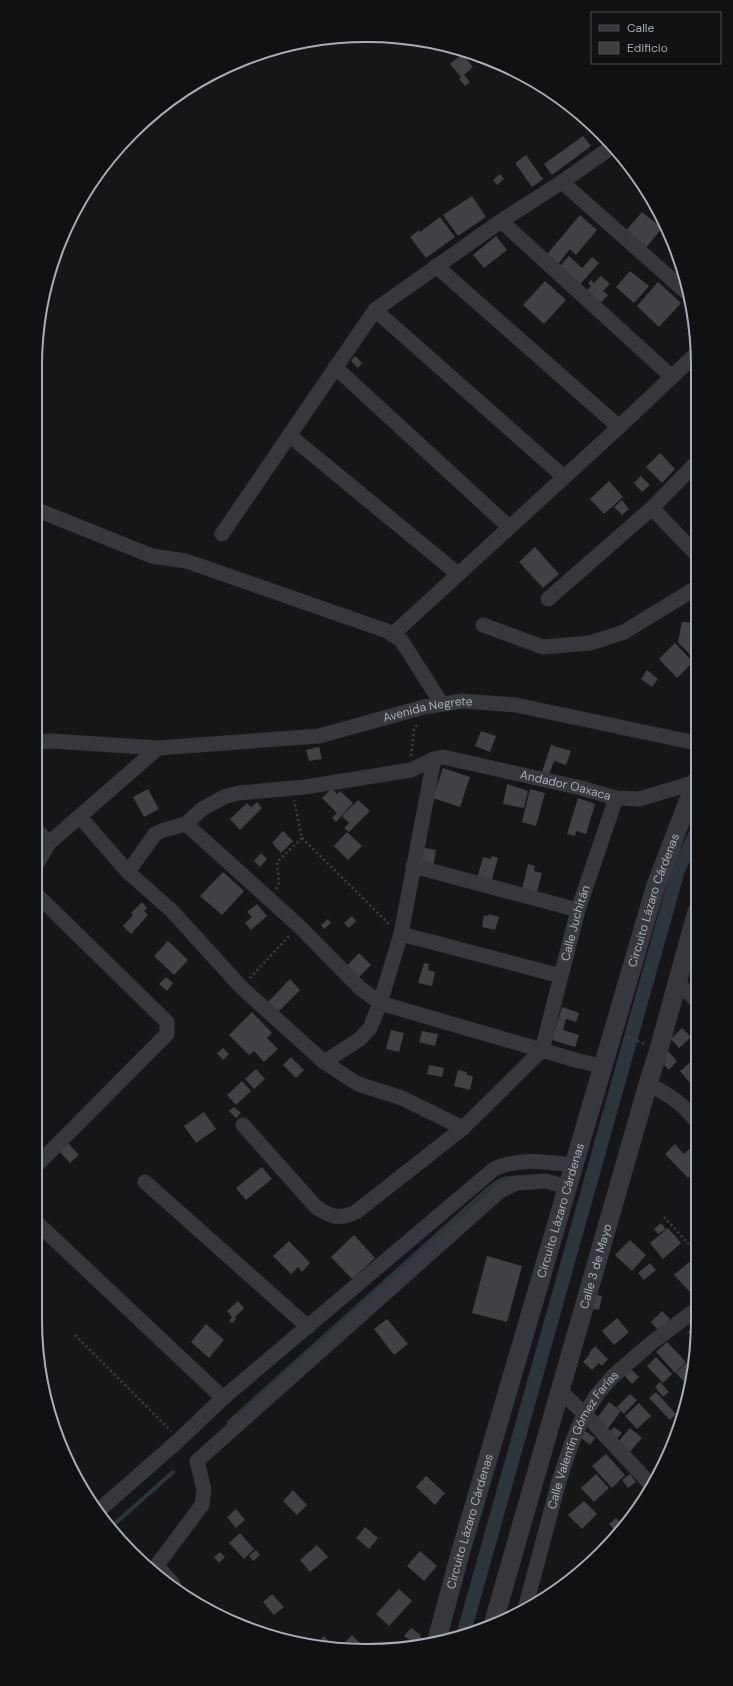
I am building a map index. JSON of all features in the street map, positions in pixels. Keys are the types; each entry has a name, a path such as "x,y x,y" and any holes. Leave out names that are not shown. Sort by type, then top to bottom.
{"street":[{"path":"222,534 375,310 436,266 607,150"},
{"path":"562,182 681,288"},
{"path":"502,221 672,377"},
{"path":"436,266 619,426"},
{"path":"375,310 564,477"},
{"path":"392,635 691,359"},
{"path":"335,367 509,527"},
{"path":"289,435 458,574"},
{"path":"548,599 652,508 691,468"},
{"path":"652,508 691,549"},
{"path":"42,513 152,556 186,561 387,631 401,640 442,704"},
{"path":"483,625 543,647 590,643 624,632 691,591"},
{"name":"Avenida Negrete","path":"42,742 158,748 319,736 424,707 462,701 516,705 691,742"},
{"path":"42,855 49,843 80,818 158,748"},
{"name":"Andador Oaxaca","path":"434,759 443,757 581,788 616,798 639,799 691,783"},
{"path":"128,872 155,834 186,824 202,809 226,796 411,770 434,759"},
{"path":"324,1062 360,1039 370,1028 380,1003 400,934 434,759"},
{"name":"Circuito Lázaro Cárdenas","path":"438,1636 460,1554 656,885 691,795"},
{"name":"Calle Juchitán","path":"542,1050 578,910 616,798"},
{"path":"80,818 128,872 172,910 241,987 324,1062 358,1084 402,1098 463,1128"},
{"path":"186,824 299,926 360,988 380,1003 579,1061 602,1066"},
{"path":"42,836 49,843"},
{"path":"413,866 578,910"},
{"path":"42,900 167,1022 167,1034 42,1160"},
{"name":"Calle 3 de Mayo","path":"495,1617 691,933"},
{"path":"400,934 561,976"},
{"path":"678,982 691,995"},
{"path":"243,1125 316,1207 327,1214 346,1217 375,1199 463,1128 542,1050"},
{"path":"648,1084 672,1097 685,1107 691,1114"},
{"path":"102,1507 179,1440 223,1398 494,1169 516,1161 534,1161 574,1165"},
{"path":"157,1566 202,1505 204,1490 197,1461 500,1191 516,1183 546,1181 567,1187"},
{"path":"145,1182 308,1327"},
{"path":"42,1228 223,1398"},
{"name":"Calle Valentín Gómez Farías","path":"527,1602 559,1481 571,1445 585,1414 596,1396 612,1377 650,1344 691,1313"},
{"path":"560,1391 585,1414 648,1482"}],"path":[{"path":"411,770 411,750 414,730 424,707"},
{"path":"291,788 302,838 400,934"},
{"path":"271,901 279,883 277,862 302,838"},
{"path":"241,987 299,926"},
{"path":"622,1034 637,1041"},
{"path":"664,1217 691,1246"},
{"path":"75,1336 179,1440"}],"building":[{"path":"460,56 465,57 473,67 464,75 470,82 465,86 459,79 461,77 450,64"},
{"path":"583,136 591,146 552,175 544,164"},
{"path":"526,155 543,179 532,187 515,163"},
{"path":"500,174 504,179 497,185 493,180"},
{"path":"472,196 486,217 458,236 443,215"},
{"path":"642,212 659,226 661,230 644,250 624,233"},
{"path":"580,215 597,230 576,255 570,249 554,269 543,259"},
{"path":"440,217 455,237 426,258 410,237 419,230 420,232"},
{"path":"496,236 507,250 484,268 473,255"},
{"path":"569,256 582,268 592,257 599,263 576,289 556,270"},
{"path":"630,271 649,286 634,303 616,287"},
{"path":"601,276 610,284 603,291 608,295 596,308 583,295 591,286 588,283 591,280 594,283"},
{"path":"545,281 566,300 544,324 523,305"},
{"path":"658,282 681,303 659,327 637,306"},
{"path":"355,356 362,363 358,368 351,361"},
{"path":"660,453 675,469 662,483 646,467"},
{"path":"641,476 650,485 642,492 634,483"},
{"path":"609,481 623,497 604,514 590,499"},
{"path":"622,500 629,509 622,515 614,507"},
{"path":"535,547 559,574 543,588 519,562"},
{"path":"682,622 691,623 691,656 678,642"},
{"path":"675,643 691,660 691,664 677,678 659,659"},
{"path":"647,670 658,679 652,687 641,679"},
{"path":"481,731 496,736 490,752 475,746"},
{"path":"551,745 571,751 566,765 554,761 549,775 542,772"},
{"path":"319,747 322,759 309,761 306,750"},
{"path":"443,768 470,777 460,807 433,798"},
{"path":"507,784 528,791 524,808 503,804"},
{"path":"332,788 337,794 340,791 353,803 336,822 332,818 337,813 322,798"},
{"path":"148,789 159,809 144,817 133,797"},
{"path":"530,789 545,793 536,826 522,822"},
{"path":"578,798 595,804 586,834 576,831 575,836 567,834"},
{"path":"358,800 370,811 349,832 344,828 349,823 342,816"},
{"path":"257,802 262,808 240,830 230,819 247,803 251,807"},
{"path":"283,831 293,841 281,853 272,843"},
{"path":"347,832 362,846 348,860 334,846"},
{"path":"420,847 436,850 433,869 416,866"},
{"path":"261,853 267,859 260,867 254,861"},
{"path":"492,856 498,858 491,883 477,879 483,857 491,859"},
{"path":"528,864 535,866 534,871 542,873 537,892 522,889"},
{"path":"223,872 244,891 222,915 200,896"},
{"path":"142,902 147,908 144,911 148,915 131,934 123,926 133,915 131,913"},
{"path":"257,904 267,916 251,930 245,923 252,917 247,912"},
{"path":"489,914 499,917 495,930 482,927 484,915 488,916"},
{"path":"352,916 356,921 349,928 344,923"},
{"path":"328,919 331,923 324,929 321,925"},
{"path":"168,941 188,960 174,975 154,956"},
{"path":"359,953 371,965 355,981 343,970"},
{"path":"424,963 429,964 428,970 435,972 432,986 418,983"},
{"path":"166,977 173,983 167,991 159,984"},
{"path":"290,979 300,990 278,1012 268,1002"},
{"path":"562,1007 579,1013 576,1022 566,1019 563,1030 579,1035 575,1047 552,1040"},
{"path":"252,1012 272,1033 267,1038 278,1049 264,1062 254,1051 249,1055 229,1035"},
{"path":"682,1028 691,1037 679,1048 671,1039"},
{"path":"391,1030 404,1033 399,1052 386,1049"},
{"path":"422,1031 438,1034 435,1046 419,1042"},
{"path":"223,1048 229,1054 223,1060 217,1053"},
{"path":"668,1051 677,1061 669,1070 659,1060"},
{"path":"291,1057 304,1070 296,1078 283,1065"},
{"path":"691,1062 690,1083 680,1071"},
{"path":"429,1065 444,1068 442,1077 427,1074"},
{"path":"256,1069 265,1079 254,1089 245,1079"},
{"path":"458,1070 467,1072 467,1075 473,1076 470,1090 454,1086"},
{"path":"242,1081 251,1091 236,1105 227,1095"},
{"path":"234,1107 241,1113 236,1118 229,1111"},
{"path":"204,1112 216,1129 196,1143 184,1126"},
{"path":"68,1143 79,1155 70,1163 59,1151"},
{"path":"675,1144 684,1154 689,1149 691,1151 691,1175 688,1178 665,1154"},
{"path":"262,1167 272,1179 246,1200 236,1188"},
{"path":"661,1223 666,1229 658,1234 654,1229"},
{"path":"668,1228 681,1243 663,1259 650,1243"},
{"path":"354,1235 375,1258 352,1279 331,1257"},
{"path":"630,1240 646,1255 632,1271 615,1255"},
{"path":"289,1241 310,1263 302,1272 298,1267 291,1274 273,1256"},
{"path":"487,1256 522,1266 507,1322 472,1313"},
{"path":"689,1262 691,1264 691,1291 690,1292 674,1275"},
{"path":"650,1263 656,1270 644,1280 638,1273"},
{"path":"592,1294 602,1296 599,1310 589,1308"},
{"path":"238,1301 244,1308 235,1317 236,1319 232,1323 229,1321 232,1317 227,1311"},
{"path":"662,1311 670,1319 658,1330 651,1322"},
{"path":"617,1318 629,1332 614,1345 602,1331"},
{"path":"387,1319 408,1344 394,1355 374,1329"},
{"path":"206,1324 224,1340 209,1358 191,1342"},
{"path":"667,1342 686,1362 675,1373 656,1352"},
{"path":"595,1346 608,1359 602,1366 599,1363 592,1370 583,1362"},
{"path":"656,1357 672,1374 663,1383 647,1366"},
{"path":"686,1363 688,1365 685,1383 676,1373"},
{"path":"630,1368 639,1377 632,1384 623,1374"},
{"path":"660,1382 669,1392 663,1397 655,1387"},
{"path":"656,1392 676,1414 670,1420 649,1398"},
{"path":"630,1394 637,1400 624,1414 617,1407"},
{"path":"609,1402 621,1411 606,1431 594,1422"},
{"path":"639,1403 651,1416 637,1429 625,1416"},
{"path":"614,1427 622,1433 614,1442 607,1436"},
{"path":"630,1428 642,1438 627,1455 615,1445"},
{"path":"585,1431 595,1438 590,1445 580,1437"},
{"path":"606,1454 625,1475 612,1488 592,1466"},
{"path":"596,1474 609,1488 594,1502 581,1488"},
{"path":"630,1474 636,1482 628,1488 622,1480"},
{"path":"426,1476 445,1493 435,1505 416,1487"},
{"path":"293,1490 307,1505 297,1515 283,1501"},
{"path":"584,1501 597,1514 582,1529 568,1515"},
{"path":"236,1509 245,1520 236,1528 227,1517"},
{"path":"616,1518 620,1522 613,1529 609,1524"},
{"path":"365,1527 378,1538 369,1549 356,1538"},
{"path":"240,1533 254,1549 244,1559 229,1543"},
{"path":"317,1545 328,1557 310,1572 300,1560"},
{"path":"256,1550 260,1555 253,1561 249,1556"},
{"path":"420,1551 437,1566 424,1581 407,1566"},
{"path":"220,1552 225,1557 219,1563 214,1557"},
{"path":"399,1589 412,1601 389,1626 376,1614"},
{"path":"272,1594 284,1607 274,1615 263,1602"},
{"path":"411,1628 421,1635 420,1639 411,1641 404,1636"},
{"path":"352,1635 361,1644 345,1643"},
{"path":"324,1636 329,1641 324,1641 320,1640"}],"waterway":[{"path":"465,1629 678,870 691,843"},
{"path":"229,1422 496,1182 515,1178"},
{"path":"115,1524 173,1472"}]}
